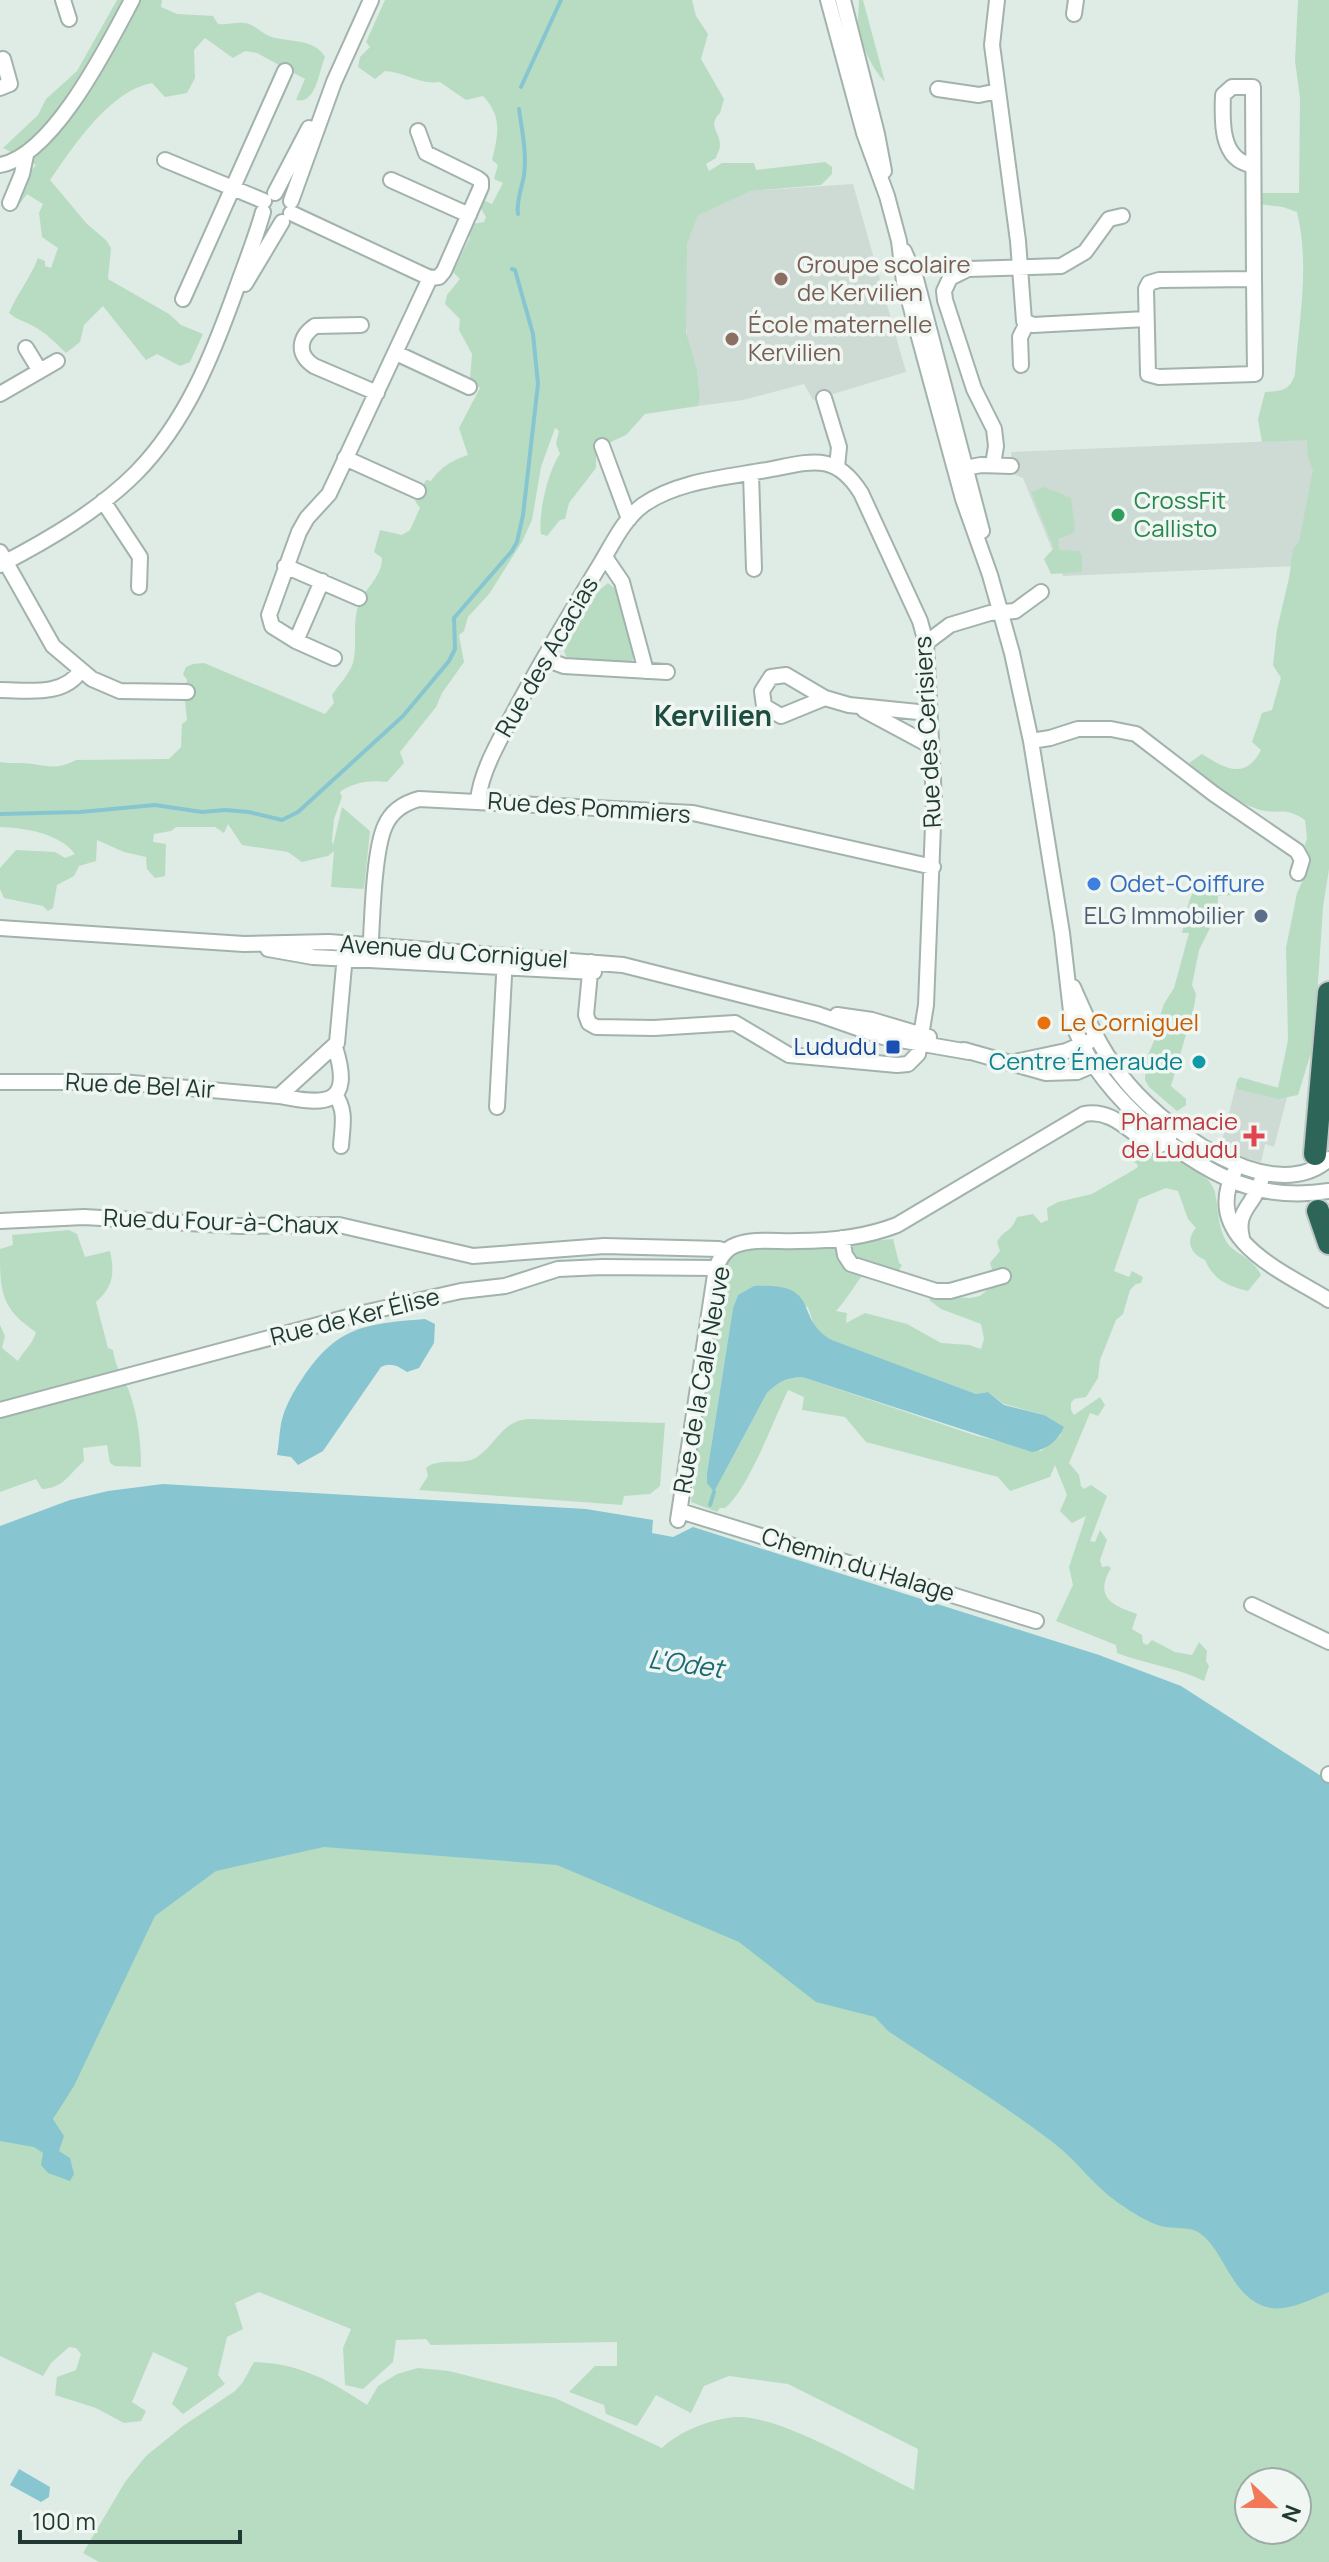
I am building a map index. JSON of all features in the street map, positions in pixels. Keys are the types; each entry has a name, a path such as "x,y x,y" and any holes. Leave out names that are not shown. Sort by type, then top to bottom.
{"highway":[{"path":"1322,1157 1329,993"},
{"path":"1318,1211 1329,1243"}],"street":[{"path":"63,0 69,19"},
{"path":"0,165 26,155 49,133 77,93 132,0"},
{"path":"828,0 864,133 887,196 899,241 904,282 960,469 975,538 1002,613 1031,741 1072,1020 1081,1045 1093,1066 1124,1103 1168,1141 1231,1180 1294,1195 1329,1191"},
{"path":"843,0 877,134 887,196"},
{"path":"997,0 991,36 1020,268 1022,315 1027,323"},
{"path":"223,327 288,212 366,2"},
{"path":"0,88 10,84 3,59"},
{"path":"183,299 285,71"},
{"path":"187,692 120,691 105,687 81,670 53,646 2,559 103,501 148,460 179,419 197,388 223,327 267,202 334,82"},
{"path":"1252,165 1233,154 1225,140 1223,95 1232,87 1253,87 1255,374 1150,376 1146,369 1146,289 1149,283 1155,280 1254,279"},
{"path":"938,89 979,95 998,91"},
{"path":"288,212 430,278 439,277 469,215 481,181 426,153 418,131"},
{"path":"10,203 26,155"},
{"path":"165,160 267,202 284,195 288,212"},
{"path":"391,180 469,215"},
{"path":"267,202 270,221 288,212"},
{"path":"993,465 996,446 994,429 966,368 944,291 950,278 960,271 1052,267 1076,259 1085,252 1109,219 1122,216"},
{"path":"334,658 276,630 269,622 269,615 302,525 329,494 430,278"},
{"path":"1027,323 1146,319"},
{"path":"1021,365 1020,337 1027,323"},
{"path":"361,325 315,326 303,337 301,348 304,357 314,366 377,393"},
{"path":"26,348 40,371"},
{"path":"396,353 469,387"},
{"path":"0,394 57,361"},
{"path":"824,398 839,447 837,467"},
{"path":"602,446 629,519"},
{"path":"345,458 418,491"},
{"name":"Rue des Acacias","path":"478,800 495,749 605,557 640,507 663,494 751,473 807,462 837,467"},
{"path":"960,469 1011,466"},
{"name":"Rue des Cerisiers","path":"837,467 850,476 861,493 920,621 926,643 934,800 922,1040"},
{"path":"751,473 754,569"},
{"path":"103,501 140,557 139,587"},
{"path":"605,557 622,582 646,671"},
{"path":"285,566 359,598"},
{"path":"296,641 322,581"},
{"path":"926,643 950,625 990,613 1019,609 1041,592"},
{"path":"920,621 950,625"},
{"path":"545,659 564,666 667,672"},
{"path":"0,690 52,690 75,679 81,670"},
{"path":"825,698 860,708 928,713"},
{"path":"860,708 931,746"},
{"path":"1031,741 1078,729 1119,730 1136,734 1214,794 1297,851 1302,860 1298,873"},
{"name":"Rue des Pommiers","path":"371,952 377,864 384,829 405,804 419,799 693,813 933,867"},
{"name":"Avenue du Corniguel","path":"0,928 244,944 315,941 346,951 590,967 664,975 817,1014 868,1033 922,1040 1046,1073 1077,1072 1108,1056"},
{"path":"279,1096 335,1047 339,1038 346,951"},
{"path":"497,1107 505,961"},
{"path":"590,967 586,1015 589,1023 596,1027 654,1028 735,1023 789,1055 897,1065 911,1062 917,1056 922,1040"},
{"path":"1067,971 1108,1056 1131,1088 1173,1126 1198,1143 1263,1173 1294,1176 1313,1170 1322,1157"},
{"name":"Avenue du Corniguel","path":"1011,1062 1057,1053 1098,1038"},
{"path":"335,1047 341,1073 335,1095 342,1106 341,1146"},
{"name":"Rue de Bel Air","path":"0,1082 121,1082 316,1102 330,1100 335,1095"},
{"name":"Rue de la Cale Neuve","path":"679,1515 716,1268 725,1251 749,1242 842,1238 872,1233 907,1221 1084,1114 1098,1112 1112,1117 1156,1147 1168,1141 1198,1143"},
{"path":"1168,1141 1173,1126"},
{"path":"1239,1164 1225,1198 1226,1214 1242,1241 1257,1255 1329,1300"},
{"path":"1242,1241 1239,1227 1241,1214 1259,1189 1263,1173"},
{"name":"Rue du Four-à-Chaux","path":"0,1221 108,1218 240,1226 339,1225 473,1256 604,1246 725,1251"},
{"path":"842,1238 845,1255 851,1264 936,1291 950,1291 1003,1276"},
{"name":"Rue de Ker Élise","path":"0,1410 347,1317 461,1291 505,1286 558,1269 716,1268"},
{"name":"Chemin du Halage","path":"679,1515 726,1517 1036,1621"},
{"path":"1252,1605 1329,1642"}],"shaded area":[{"name":"Groupe scolaire de Kervilien","path":"853,184 906,372 813,400 804,384 743,400 698,406 697,370 688,345 683,296 687,244 698,214 751,191"},
{"path":"1324,439 1297,566 1063,576 1023,478 1013,474 1011,452"},
{"path":"1238,1078 1289,1090 1274,1147 1265,1144 1261,1162 1245,1158 1221,1144"}],"green space":[{"path":"117,0 162,0 161,7 177,14 213,16 218,24 248,24 274,38 314,46 325,57 312,92 303,100 296,100 305,79 257,53 245,51 233,58 205,38 194,50 195,78 187,93 165,97 152,83 121,97 94,122 50,180 111,248 108,279 169,314 181,325 203,334 190,362 180,366 157,354 146,360 103,306 84,325 80,342 66,353 42,331 9,313 38,258 51,268 58,248 42,237 39,213 43,204 27,194 18,206 4,200 8,185 22,181 36,165 3,148 38,115 46,99 77,71"},
{"path":"385,0 692,0 696,16 708,34 701,59 724,99 715,122 720,149 716,158 706,164 709,171 722,163 754,163 756,170 825,162 832,167 832,174 821,185 751,191 698,215 687,244 686,332 697,370 698,406 645,414 626,435 600,447 596,468 569,503 565,519 560,520 547,536 541,534 541,516 548,481 560,454 556,444 559,431 555,428 541,467 532,520 522,542 489,594 468,617 464,631 459,635 464,662 436,707 400,752 404,763 387,782 362,782 340,792 342,797 334,819 333,845 342,807 370,831 364,889 331,887 334,851 328,856 302,862 288,852 242,845 228,824 224,833 215,827 176,827 154,834 153,842 166,844 165,876 155,878 147,869 146,857 124,852 97,840 96,861 79,866 74,876 57,885 53,908 48,911 43,906 4,898 0,889 0,868 16,850 55,852 65,858 75,854 51,836 0,827 0,762 55,766 76,760 169,759 181,747 182,724 187,720 181,690 186,688 187,680 183,674 186,667 193,664 204,663 325,714 334,703 332,695 353,663 357,609 381,564 382,558 374,552 380,530 402,535 410,530 420,508 415,501 426,480 431,481 447,465 468,455 459,428 480,388 470,379 472,354 459,330 460,319 445,304 447,295 460,279 453,272 470,237 467,235 472,224 484,222 486,217 480,207 483,200 492,204 503,183 494,179 498,165 492,160 497,134 496,119 483,96 466,100 440,82 425,82 392,72 385,71 375,79 358,67 360,57 370,47 366,42"},
{"path":"859,0 863,0 885,82 863,45 858,20"},
{"path":"1298,0 1329,0 1329,869 1323,907 1314,1043 1298,1095 1278,1099 1237,1089 1236,1084 1240,1077 1278,1088 1288,1040 1286,948 1297,893 1303,880 1307,838 1305,820 1291,813 1264,811 1247,805 1189,763 1202,754 1218,764 1241,769 1255,760 1261,750 1252,742 1262,713 1272,710 1281,678 1273,665 1277,629 1313,470 1307,440 1262,442 1258,419 1265,392 1284,389 1293,380 1301,313 1303,252 1297,212 1259,204 1260,193 1299,193 1300,98 1295,61"},
{"path":"1044,487 1071,498 1075,529 1073,533 1058,539 1059,550 1079,551 1082,572 1051,574 1044,559 1054,548 1031,492"},
{"path":"608,583 618,591 634,652 633,660 628,664 567,658 564,651 596,593"},
{"path":"1220,874 1235,889 1232,895 1218,896 1217,914 1199,950 1192,985 1196,994 1194,1007 1171,1086 1186,1099 1186,1105 1177,1111 1149,1087 1145,1080 1146,1060 1157,1034 1164,1004 1174,988 1189,933 1182,933 1191,898 1200,885 1218,882"},
{"path":"1143,1147 1162,1153 1204,1176 1215,1192 1223,1236 1261,1275 1248,1291 1217,1277 1191,1246 1191,1237 1196,1228 1188,1219 1178,1191 1166,1188 1139,1199 1114,1271 1129,1277 1132,1271 1143,1277 1141,1283 1130,1290 1123,1314 1116,1320 1100,1360 1098,1378 1086,1397 1074,1399 1071,1403 1074,1415 1100,1397 1105,1405 1098,1416 1090,1413 1069,1463 1079,1475 1084,1489 1091,1485 1107,1496 1090,1541 1095,1542 1100,1530 1107,1540 1100,1560 1102,1567 1111,1568 1106,1578 1105,1594 1114,1604 1137,1614 1132,1629 1142,1635 1143,1643 1147,1645 1152,1640 1175,1652 1192,1655 1199,1642 1207,1651 1209,1666 1204,1681 1117,1653 1116,1645 1056,1621 1073,1585 1069,1567 1086,1516 1072,1523 1060,1511 1067,1495 1055,1465 1050,1477 1010,1491 998,1477 866,1442 845,1417 802,1410 804,1397 788,1390 734,1499 717,1512 691,1502 719,1279 722,1269 732,1259 744,1250 893,1239 902,1265 898,1272 872,1265 836,1311 847,1313 846,1323 865,1313 907,1324 941,1343 981,1349 984,1339 981,1324 941,1309 929,1300 932,1296 980,1296 1002,1278 993,1273 990,1263 1000,1251 997,1242 1017,1217 1033,1214 1041,1223 1048,1220 1047,1208 1058,1202 1092,1194 1137,1168 1138,1165 1131,1160 1132,1154 1140,1152","holes":["738,1295 808,1307 816,1331 832,1340 976,1394 988,1392 1004,1404 1044,1415 1061,1435 1041,1451 977,1436 802,1377 783,1381 767,1393 714,1492 707,1473 733,1308"]},
{"path":"69,1230 77,1234 85,1257 110,1251 111,1280 96,1302 108,1348 113,1350 135,1410 141,1467 110,1463 107,1445 83,1448 84,1461 56,1486 42,1489 36,1479 0,1492 0,1325 5,1336 2,1348 18,1361 36,1332 15,1315 4,1297 0,1249 13,1245 12,1235"},
{"path":"529,1419 665,1423 660,1486 650,1494 624,1496 622,1505 419,1490 428,1476 426,1468 432,1464 471,1460 506,1428"},
{"path":"0,1662 1329,1964 1329,2562 99,2562 83,2553 125,2482 146,2456 183,2426 235,2391 254,2362 286,2366 314,2375 367,2405 378,2386 397,2374 418,2368 449,2371 555,2398 662,2448 686,2431 706,2423 736,2417 755,2419 826,2445 914,2490 918,2449 788,2384 729,2376 704,2386 691,2413 656,2395 637,2426 606,2414 604,2405 569,2392 595,2366 617,2366 617,2342 431,2345 426,2339 396,2340 393,2362 363,2389 345,2385 343,2348 351,2329 259,2292 235,2303 243,2329 227,2337 218,2375 225,2384 183,2414 172,2404 188,2368 153,2352 132,2402 146,2411 141,2421 124,2423 96,2408 55,2395 57,2377 76,2370 81,2354 76,2348 69,2347 51,2363 43,2376 0,2356"}],"water":[{"path":"754,1286 776,1286 799,1296 813,1322 832,1340 976,1394 988,1392 1004,1405 1044,1415 1064,1427 1051,1444 1032,1452 802,1377 791,1378 767,1393 714,1492 707,1483 707,1473 733,1308 738,1295"},
{"path":"425,1319 435,1324 434,1343 419,1368 407,1372 394,1365 381,1367 323,1451 298,1465 291,1457 277,1455 281,1424 289,1400 315,1361 328,1348 340,1338 369,1326"},
{"name":"L'Odet","path":"163,1484 586,1509 653,1520 652,1533 673,1537 693,1527 1099,1655 1181,1686 1329,1781 1329,2292 1285,2308 1271,2308 1257,2303 1237,2285 1206,2238 1193,2230 1154,2224 1122,2206 1055,2144 888,2031 875,2017 816,2002 739,1942 557,1865 324,1847 216,1871 155,1916 74,2086 53,2119 64,2136 59,2151 70,2158 74,2174 70,2181 48,2173 41,2165 43,2153 34,2147 0,2141 0,1526 70,1500 108,1491"},
{"path":"19,2469 50,2487 49,2497 41,2502 10,2485"}],"waterway":[{"path":"521,87 561,0"},
{"path":"518,214 525,158 519,109"},
{"path":"0,814 80,812 155,805 202,812 249,812 282,820 298,812 403,716 449,661 455,649 454,618 517,542 538,384 533,334 515,270 512,269"},
{"path":"710,1505 714,1492"}],"place":[{"name":"Groupe scolaire de Kervilien","path":"781,279"},
{"name":"École maternelle Kervilien","path":"732,339"},
{"name":"CrossFit Callisto","path":"1118,515"},
{"name":"Odet-Coiffure","path":"1094,884"},
{"name":"ELG Immobilier","path":"1261,916"},
{"name":"Le Corniguel","path":"1044,1023"},
{"name":"Lududu","path":"893,1047"},
{"name":"Centre Émeraude","path":"1199,1062"},
{"name":"Pharmacie de Lududu","path":"1254,1136"}],"district":[{"name":"Kervilien","path":"713,716"}]}
